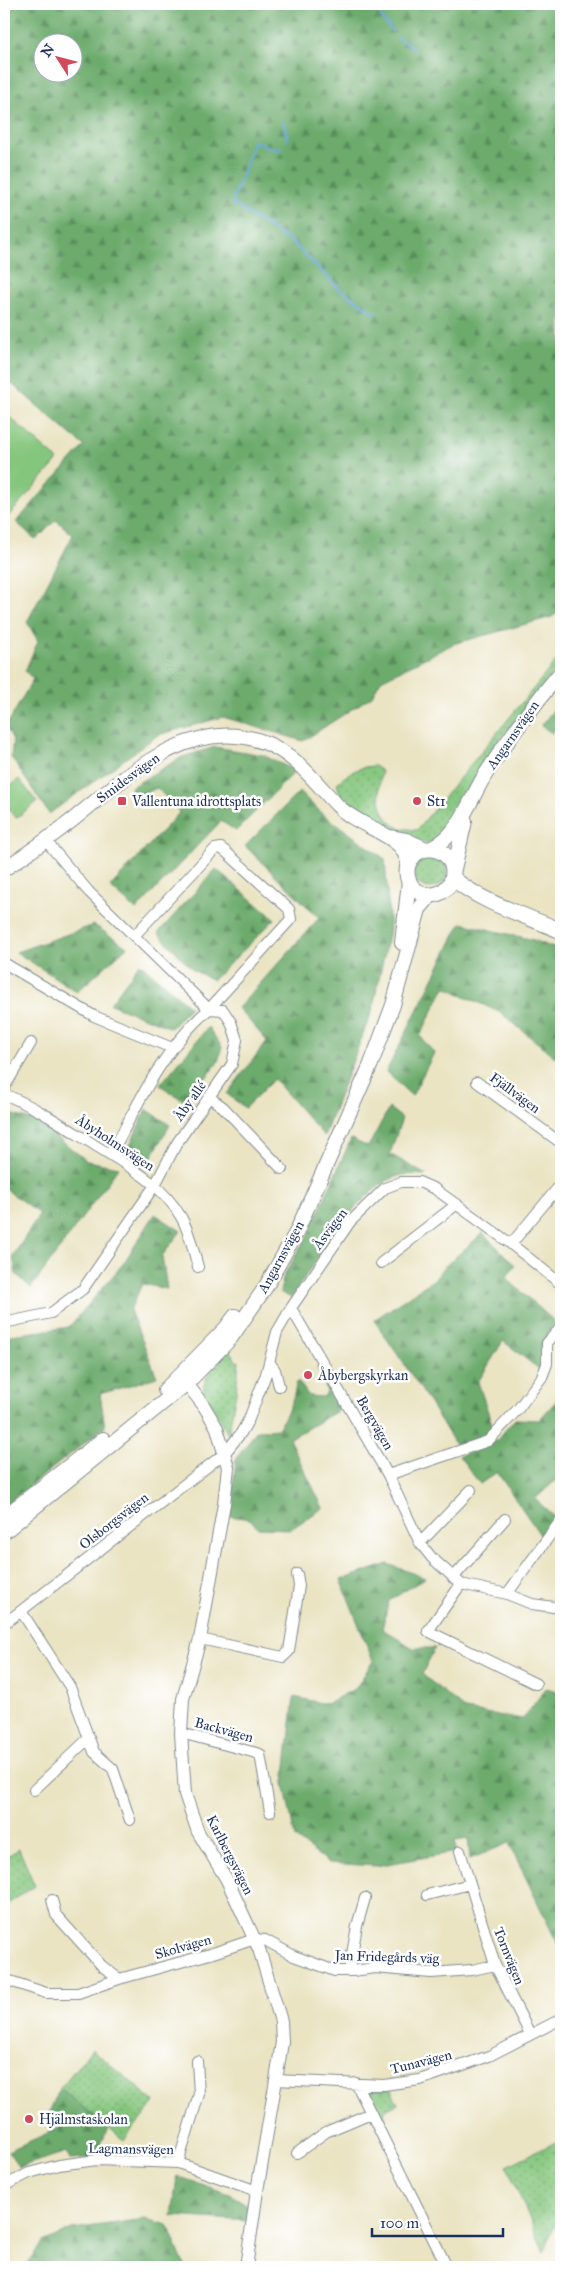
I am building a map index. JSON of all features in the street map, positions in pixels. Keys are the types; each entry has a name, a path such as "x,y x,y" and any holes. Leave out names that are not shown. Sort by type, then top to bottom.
{"main road":[{"name":"Angarnsvägen","path":"429,849 444,842 454,830 485,776 513,734 561,672"},
{"name":"Smidesvägen","path":"4,868 46,840 155,756 183,743 209,737 241,737 266,743 280,751 304,768 339,806 360,822 400,846 408,863"},
{"name":"Angarnsvägen","path":"454,874 461,831 471,802"},
{"name":"Smidesvägen","path":"386,837 406,840 429,849"},
{"path":"494,903 417,891 409,882 407,874 408,863 418,852 429,849 446,854 454,874 463,887 494,903 561,932"},
{"path":"433,895 448,888 454,874"},
{"name":"Angarnsvägen","path":"4,1518 184,1379 226,1328 260,1280 286,1236 326,1152 381,1023 397,969 409,882"},
{"name":"Angarnsvägen","path":"4,1532 230,1339 265,1288 296,1233 371,1064 393,1005 419,909 433,895"}],"street":[{"path":"46,840 89,892 209,1009"},
{"path":"111,1155 148,1084 172,1048 291,919 289,909 220,848 215,849 134,936"},
{"path":"4,963 94,1016 172,1048"},
{"name":"Åby allé","path":"4,1323 51,1313 83,1289 155,1186 177,1143 232,1064 237,1040 232,1022 223,1010 209,1009"},
{"path":"4,1088 31,1043"},
{"name":"Fjällvägen","path":"477,1082 561,1143"},
{"name":"Åbyholmsvägen","path":"4,1094 36,1108 139,1172 155,1186 180,1215 189,1236 198,1267"},
{"path":"209,1097 222,1107 282,1169"},
{"name":"Åsvägen","path":"225,1453 241,1433 249,1419 269,1362 277,1332 291,1308 350,1222 385,1188 400,1182 419,1182 435,1189 458,1204 561,1284"},
{"path":"511,1244 561,1184"},
{"path":"381,1263 458,1204"},
{"name":"Bergvägen","path":"291,1308 388,1475 420,1543 457,1581"},
{"path":"388,1475 488,1441 518,1409 542,1377 546,1364 547,1344 561,1327"},
{"path":"269,1362 275,1370 279,1386"},
{"name":"Karlbergsvägen","path":"184,1379 217,1428 228,1466 224,1504 200,1639 183,1699 181,1733 185,1794 198,1832 227,1880 255,1938 268,1972 281,2021 282,2042 246,2267"},
{"name":"Olsborgsvägen","path":"4,1624 225,1453"},
{"path":"420,1543 471,1490"},
{"path":"505,1518 457,1581 428,1631 536,1684"},
{"path":"507,1594 561,1520"},
{"path":"200,1639 283,1656 289,1651 299,1586 297,1574"},
{"path":"457,1581 507,1594 532,1604 560,1606"},
{"path":"20,1611 70,1687 94,1752 114,1769 130,1820"},
{"name":"Backvägen","path":"181,1733 260,1754 270,1812"},
{"path":"34,1790 88,1738"},
{"name":"Tornvägen","path":"460,1851 495,1966 530,2034"},
{"path":"428,1895 470,1884"},
{"path":"349,1971 357,1926 365,1898"},
{"path":"52,1900 56,1915 102,1966 119,1980"},
{"name":"Jan Fridegårds väg","path":"255,1938 264,1940 294,1956 334,1971 375,1968 431,1973 495,1966"},
{"name":"Skolvägen","path":"4,1980 46,1994 78,1993 255,1938"},
{"name":"Tunavägen","path":"276,2080 384,2085 420,2080 489,2056 561,2019"},
{"path":"178,2163 199,2094 197,2061"},
{"path":"356,2083 447,2267"},
{"path":"296,2153 326,2132 371,2113"},
{"name":"Lagmansvägen","path":"4,2186 29,2173 59,2165 97,2160 178,2163 257,2191"}],"green space":[{"path":"4,4 561,4 561,610 552,617 453,644 381,680 372,696 303,741 223,717 158,735 49,814 11,757 13,740 6,727 33,679 25,671 38,641 27,622 73,535 56,520 36,540 16,522 84,446 4,377"},
{"path":"4,412 58,460 4,521"},
{"path":"561,655 561,663 498,741 468,791 449,831 432,842 421,843 391,831 341,798 337,783 354,771 364,767 375,766 382,772 379,792 385,814 396,826 417,830"},
{"path":"561,700 561,722 552,733 541,726"},
{"path":"215,747 263,755 296,771 236,831 221,821 136,910 110,887 180,812 157,788 134,797 131,787 182,757"},
{"path":"19,779 37,802 16,818 4,802 4,791"},
{"path":"299,792 324,815 385,859 390,929 372,1011 324,1136 274,1079 245,1108 227,1094 267,1041 238,1008 319,918 245,846"},
{"path":"430,854 437,855 442,859 446,864 446,878 442,883 437,887 430,888 423,887 418,883 414,878 413,871 414,864 418,859 423,855"},
{"path":"216,869 275,919 213,980 193,970 158,933"},
{"path":"461,923 534,940 561,951 561,1062 501,1013 445,987 420,1036 434,1053 412,1096 386,1072"},
{"path":"94,925 127,947 77,992 16,952"},
{"path":"140,963 190,1007 171,1028 110,1004"},
{"path":"208,1027 222,1047 218,1062 187,1103 160,1085"},
{"path":"389,1108 402,1118 390,1154 426,1175 403,1175 387,1181 371,1193 340,1226 291,1298 280,1292 284,1275 308,1235 351,1139 368,1147"},
{"path":"146,1109 170,1125 147,1165 127,1152"},
{"path":"8,1113 38,1122 87,1161 119,1167 31,1288 16,1274 13,1256 40,1214 4,1188 4,1122"},
{"path":"155,1214 181,1231 162,1256 167,1289 142,1284 130,1310 157,1377 100,1394 105,1427 4,1506 4,1336 69,1327 123,1264"},
{"path":"483,1233 515,1265 506,1278 555,1322 545,1341 543,1351 544,1362 539,1369 503,1341 478,1382 494,1430 457,1447 419,1386 374,1320 436,1278 443,1268"},
{"path":"229,1350 237,1362 239,1361 236,1393 228,1435 207,1399 204,1392 204,1384 216,1365"},
{"path":"322,1363 346,1406 289,1439 323,1508 291,1529 258,1528 250,1519 230,1516 236,1459 257,1430 278,1429 290,1407 298,1381 309,1396 323,1397 327,1393 325,1382 317,1369"},
{"path":"561,1379 561,1481 558,1478 535,1499 558,1520 543,1539 497,1472 480,1484 459,1456 497,1440 515,1419 539,1420 557,1400"},
{"path":"388,1564 425,1578 389,1601 382,1629 413,1648 435,1648 422,1674 465,1710 523,1719 546,1688 561,1692 561,1951 509,1843 470,1859 468,1839 455,1841 456,1852 376,1866 329,1863 295,1838 284,1783 294,1697 326,1704 356,1688 373,1661 341,1580"},
{"path":"19,1849 35,1886 4,1906 4,1858"},
{"path":"92,2049 155,2102 124,2140 60,2088"},
{"path":"60,2088 108,2128 95,2158 70,2160 66,2152 19,2167 8,2151 61,2127 49,2112"},
{"path":"391,2089 398,2104 383,2111 385,2119 380,2121 370,2096 371,2091"},
{"path":"561,2142 561,2209 544,2252 507,2166 552,2144"},
{"path":"177,2176 230,2194 246,2204 249,2221 172,2216"},
{"path":"146,2219 168,2225 185,2267 24,2267 43,2242 72,2229"}],"waterway":[{"path":"381,17 392,31"},
{"path":"398,38 413,47"},
{"path":"283,121 288,140"},
{"path":"281,147 277,150 254,141 232,203 293,243 340,289 376,314"}],"place":[{"name":"Vallentuna idrottsplats","path":"122,801"},
{"name":"St1","path":"417,801"},
{"name":"Åbybergskyrkan","path":"308,1375"},
{"name":"Hjälmstaskolan","path":"29,2119"}]}
